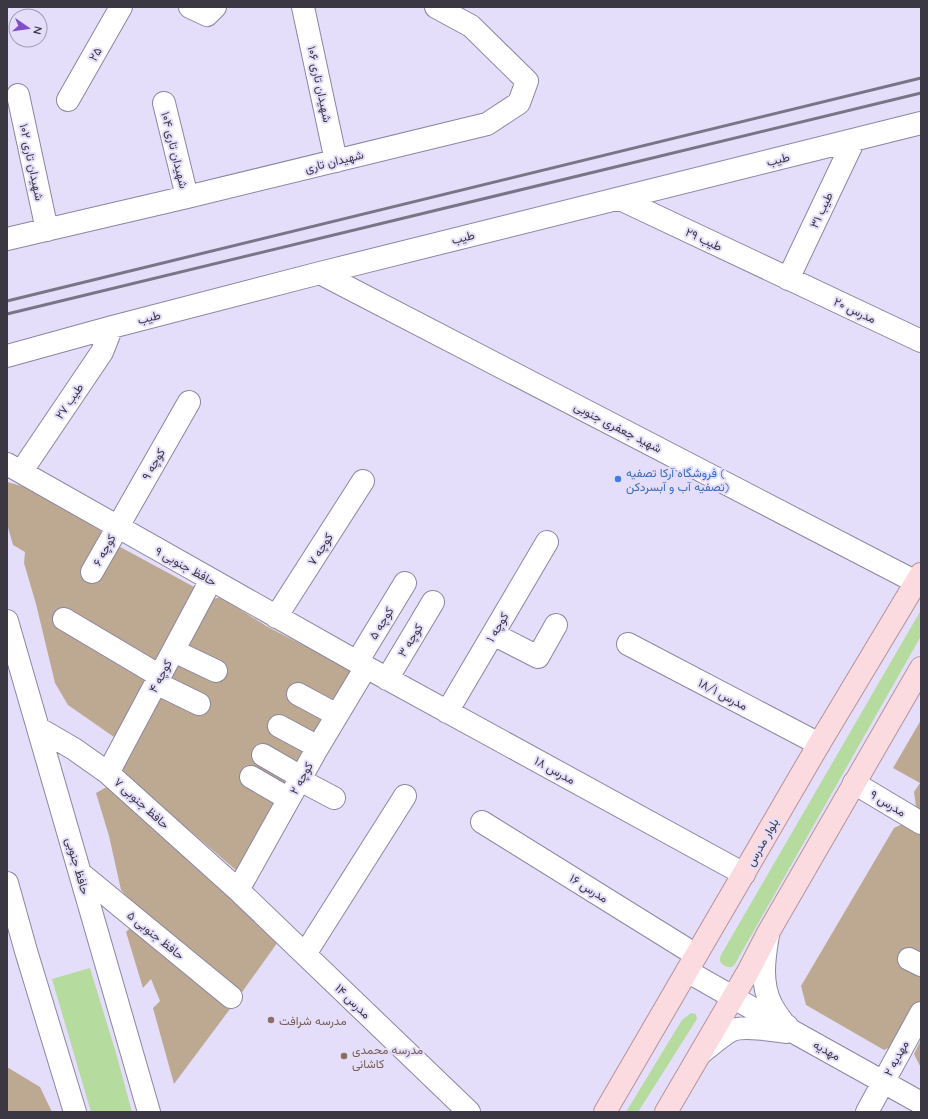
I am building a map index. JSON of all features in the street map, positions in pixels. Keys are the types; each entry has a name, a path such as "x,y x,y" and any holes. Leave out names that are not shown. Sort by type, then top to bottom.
{"main road":[{"name":"بلوار مدرس","path":"605,1112 819,744 919,578"},
{"path":"666,1112 733,998 768,933 921,668"}],"street":[{"name":"۲۵","path":"68,100 121,7"},
{"path":"190,7 207,15 215,7"},
{"name":"شهیدان تاری ۱۰۶","path":"303,7 336,161"},
{"name":"شهیدان تاری","path":"7,239 487,124 519,103 527,81 471,26 436,7"},
{"name":"شهیدان تاری ۱۰۲","path":"18,95 47,230"},
{"name":"شهیدان تاری ۱۰۴","path":"164,103 187,197"},
{"name":"طیب","path":"7,356 320,273 921,123"},
{"name":"طیب ۳۱","path":"788,279 854,140"},
{"name":"طیب ۲۹","path":"620,199 788,279"},
{"name":"شهید جعفری جنوبی","path":"320,273 919,578"},
{"name":"مدرس ۲۰","path":"788,279 921,341"},
{"name":"طیب ۲۷","path":"14,468 102,352 112,327"},
{"name":"کوچه ۹","path":"117,527 189,402"},
{"name":"حافظ جنوبی ۹","path":"14,468 361,665"},
{"name":"کوچه ۷","path":"276,617 363,481"},
{"name":"کوچه ۶","path":"92,572 117,527"},
{"name":"کوچه ۱","path":"447,712 547,542"},
{"name":"کوچه ۴","path":"108,773 211,580"},
{"name":"کوچه ۵","path":"361,665 405,583"},
{"name":"کوچه ۳","path":"387,679 433,602"},
{"path":"64,619 158,680 199,704"},
{"name":"حافظ جنوبی","path":"7,621 149,1112"},
{"path":"493,634 538,657 556,625"},
{"name":"مدرس ۱۸/۱","path":"628,644 819,744"},
{"path":"174,651 216,671"},
{"name":"مدرس ۱۸","path":"361,665 744,874"},
{"name":"کوچه ۲","path":"238,890 337,716 361,665"},
{"path":"298,694 337,716"},
{"path":"279,726 318,747"},
{"name":"حافظ جنوبی ۷","path":"38,728 74,749 108,773 238,890"},
{"path":"263,756 334,798"},
{"path":"251,777 289,799"},
{"name":"مدرس ۹","path":"854,783 921,822"},
{"path":"305,954 405,796"},
{"name":"مدرس ۱۶","path":"482,822 692,963 733,998"},
{"name":"حافظ جنوبی ۵","path":"80,873 231,997"},
{"path":"7,883 75,1112"},
{"name":"مدرس ۱۴","path":"238,890 469,1112"},
{"path":"768,933 764,958 764,982 771,1004 784,1024 801,1036"},
{"name":"مهدیه","path":"733,998 921,1102"},
{"name":"مهدیه ۲","path":"867,1112 921,1013"},
{"path":"700,1054 732,1029 772,1029 801,1036"}],"green space":[{"path":"921,610 921,636 735,964 732,967 724,966 720,960 721,955"},
{"path":"90,968 132,1112 91,1112 52,979"},
{"path":"691,1013 696,1014 697,1019 638,1112 626,1112 682,1020"}],"building":[{"path":"7,482 22,486 44,496 110,537 111,542 198,589 151,677 114,737 68,705 55,683 36,604 24,563 25,552 13,545 7,524"},
{"path":"220,597 268,627 350,671 350,679 328,713 295,776 237,871 189,830 176,821 119,768 162,683 202,612 214,599"},
{"path":"921,720 921,812 916,807 914,792 920,783 893,768"},
{"path":"110,785 166,841 182,853 280,939 240,995 136,906 121,890 109,836 96,793"},
{"path":"906,822 921,830 921,1003 900,1043 884,1050 806,1005 801,986 894,828"},
{"path":"134,924 233,1005 174,1084 153,1008 160,1001 151,979 143,988 126,932"},
{"path":"921,1040 921,1068 914,1054"},
{"path":"7,1067 40,1087 52,1112 7,1112"}],"railway":[{"path":"7,301 921,78"},
{"path":"7,314 921,93"}],"place":[{"name":"فروشگاه آرکا تصفیه ( تصفیه آب و آبسردکن)","path":"618,479"},
{"name":"مدرسه شرافت","path":"271,1020"},
{"name":"مدرسه محمدی کاشانی","path":"344,1056"}]}
